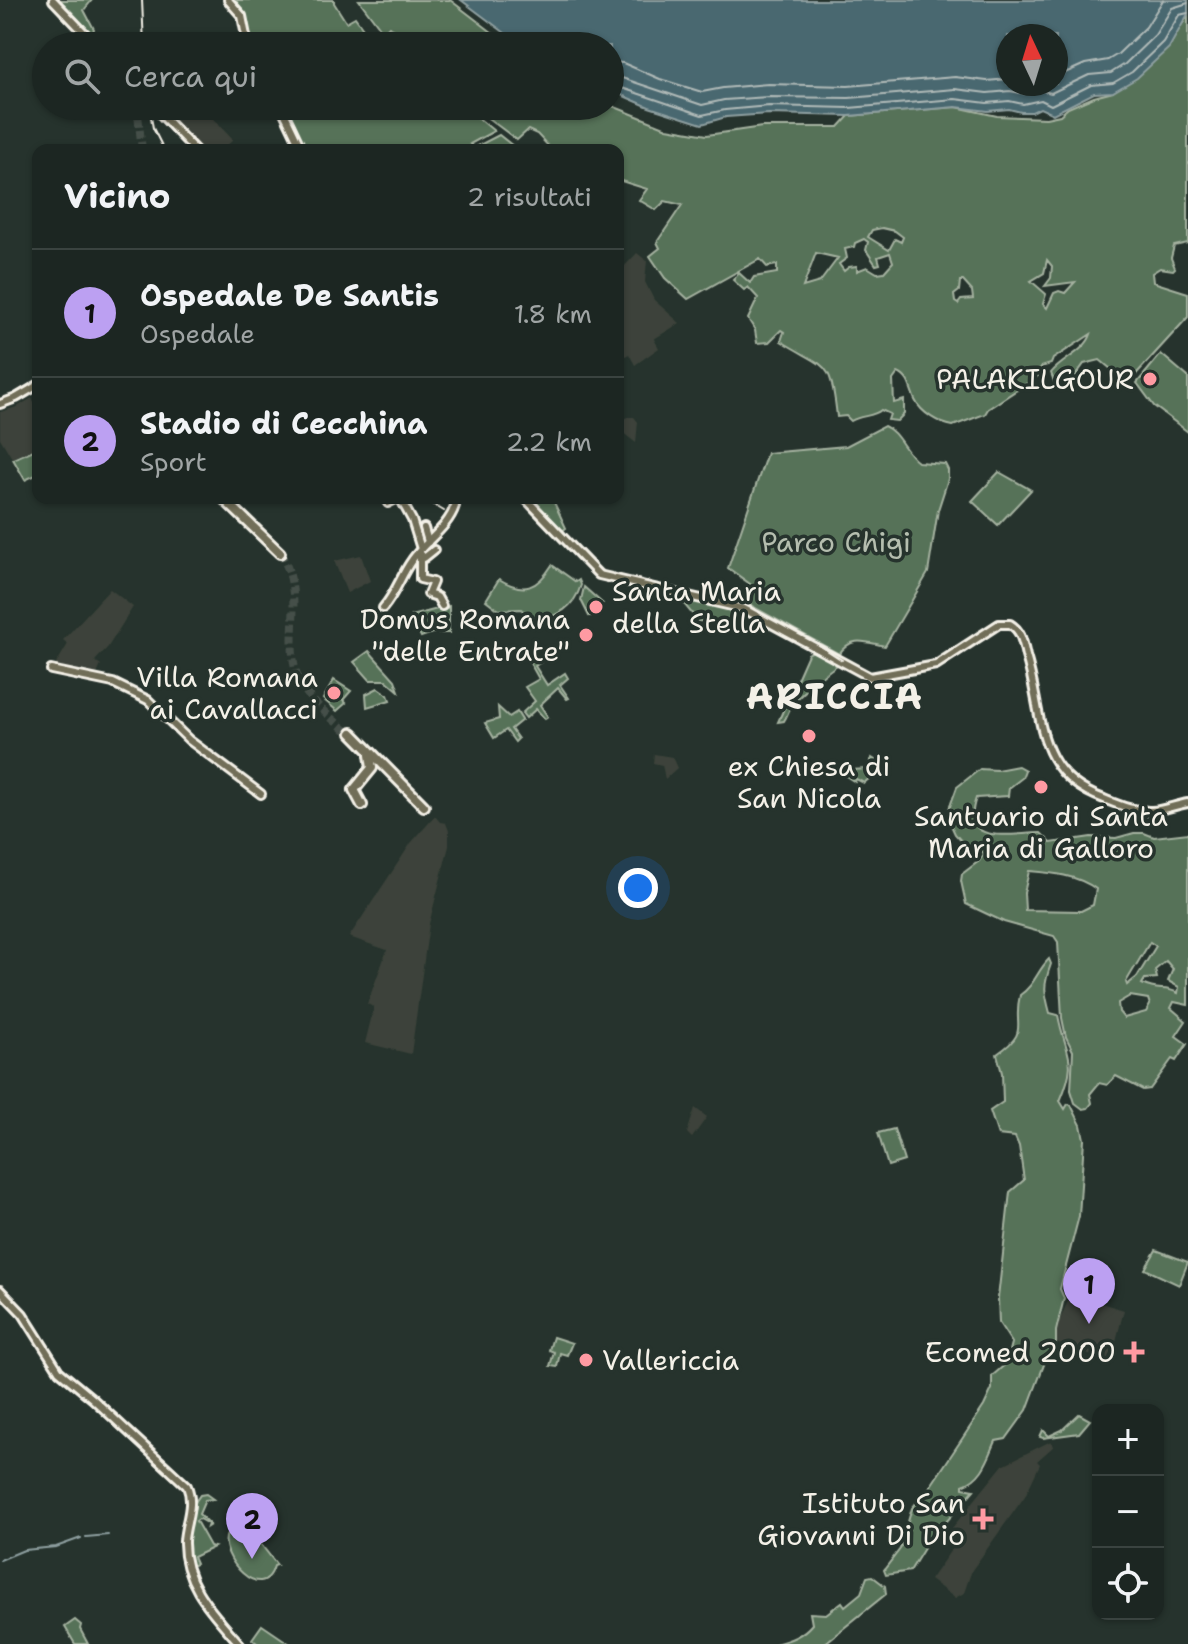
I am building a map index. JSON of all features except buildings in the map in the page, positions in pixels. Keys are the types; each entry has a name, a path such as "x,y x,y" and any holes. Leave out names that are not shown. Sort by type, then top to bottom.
{"highway":[{"path":"233,504 261,531"},
{"path":"234,504 282,553"},
{"path":"351,734 392,771 424,806"},
{"path":"362,805 354,790 372,768 373,757"}],"main road":[{"path":"53,0 84,32"},
{"path":"228,0 242,16 245,32"},
{"path":"166,120 189,144"},
{"path":"288,120 299,144"},
{"path":"0,404 32,389"},
{"path":"403,504 412,520 420,552 420,579 433,582 428,594 437,597 442,606"},
{"path":"531,504 594,571 604,577 739,607 870,677 925,668 942,662 1001,623 1014,626 1020,635 1032,677 1038,720 1045,741 1055,763 1071,783 1098,797 1136,810 1152,811 1188,803"},
{"path":"383,608 455,506"},
{"path":"424,528 428,542"},
{"path":"420,552 424,558 434,550"},
{"path":"51,670 115,683 148,700 187,739 261,794"},
{"path":"0,1290 26,1318 59,1371 187,1486 191,1506 185,1548 193,1583 240,1644"}],"shaded area":[{"path":"170,120 214,120 233,140 229,144 194,144"},
{"path":"637,253 647,261 645,282 654,300 680,323 654,339 659,348 635,365 629,354 624,357 624,267"},
{"path":"32,398 32,450 12,458 0,438 0,412"},
{"path":"634,417 638,422 636,443 624,434 624,419"},
{"path":"361,555 370,581 347,593 334,561"},
{"path":"110,589 133,607 108,647 95,661 101,665 96,677 58,667 56,664 68,644 63,640"},
{"path":"654,754 672,757 677,768 665,779 662,765 653,763"},
{"path":"435,816 446,823 449,846 429,924 411,1054 365,1043 374,1007 367,1004 387,950 349,937 411,843"},
{"path":"695,1108 707,1117 692,1138 687,1133"},
{"path":"1071,1294 1124,1310 1115,1345 1106,1361 1056,1343 1055,1331"},
{"name":"Istituto San Giovanni Di Dio","path":"1051,1441 1054,1446 1037,1461 1040,1464 1025,1496 972,1570 964,1593 955,1598 930,1580 958,1540 948,1533 1003,1465"}],"green space":[{"path":"57,0 92,0 84,10 94,29 88,32"},
{"path":"233,0 334,0 346,22 355,17 366,32 249,32 241,10"},
{"path":"359,0 450,0 492,32 397,32 389,26 383,32"},
{"path":"1188,14 1188,243 1174,246 1171,258 1173,270 1160,268 1152,273 1153,282 1188,293 1188,317 1128,383 1100,360 1084,364 1071,382 1056,387 1051,373 1079,350 1091,334 1053,359 1051,364 1041,367 1038,376 985,414 953,426 926,413 915,400 907,381 898,373 893,380 894,403 904,400 904,414 897,421 888,420 890,414 881,410 851,421 846,416 837,417 832,384 824,368 781,341 784,332 781,330 769,342 757,343 755,330 748,319 758,298 748,287 744,290 733,280 739,273 750,283 754,277 777,273 777,265 767,267 760,259 688,299 665,278 650,256 660,248 657,242 682,205 665,201 656,210 639,200 647,189 624,182 624,144 546,144 528,130 517,140 491,120 624,120 624,111 667,128 707,135 762,127 839,127 849,116 956,107 997,116 1046,118 1113,92 1184,22","holes":["882,228 895,231 903,237 901,242 895,239 889,250 868,237 872,230","864,239 868,242 866,250 876,265 880,264 878,257 890,253 893,262 884,272 877,273 867,267 857,271 857,266 844,271 839,264 847,258 845,249 854,247 855,243","816,253 838,258 820,282 803,287","1047,260 1052,266 1051,278 1045,286 1075,282 1065,293 1054,293 1047,308 1043,304 1046,294 1031,281 1044,273","960,281 963,281 972,291 973,299 961,300 958,304 954,295 959,291"]},
{"path":"291,120 481,120 494,131 470,144 301,144"},
{"path":"499,135 510,144 482,144"},
{"name":"PALAKILGOUR","path":"1161,354 1188,377 1188,432 1154,406 1137,383"},
{"name":"Parco Chigi","path":"884,426 894,433 918,462 945,464 948,479 938,510 928,573 885,646 854,642 839,654 750,605 737,601 750,584 728,568 767,453 846,446"},
{"path":"32,451 32,477 25,480 13,459"},
{"path":"999,472 1031,490 998,525 972,501"},
{"path":"535,504 555,504 566,528 561,532"},
{"path":"552,565 576,582 579,580 581,585 574,600 558,614 535,622 521,609 499,610 486,600 499,579 516,587 529,587 541,579"},
{"path":"584,587 602,603 592,604 596,612 594,615 589,616 581,600"},
{"path":"685,598 746,612 737,630 732,629 698,621 684,604"},
{"path":"449,606 449,633 432,633 421,637 411,616"},
{"path":"815,650 839,664 801,695 784,721 778,722 808,654"},
{"path":"369,651 395,680 399,691 386,680 370,680 354,662"},
{"path":"539,658 541,662 535,666 547,685 565,673 568,678 560,685 569,698 558,688 540,705 548,717 545,719 536,709 526,718 522,713 535,701 525,687 539,679 530,663"},
{"path":"334,680 351,691 343,700 346,703 337,711 323,699"},
{"path":"378,688 390,700 367,707 366,694"},
{"path":"498,707 509,717 517,712 522,720 511,729 518,739 515,742 506,730 494,738 485,723 499,719"},
{"path":"872,758 882,764 869,773 871,777 864,783 846,776 849,773 854,775 852,770 867,769"},
{"path":"1018,766 1025,770 1022,778 1009,788 1008,796 976,798 973,814 975,824 981,831 1003,835 1041,833 1051,843 1091,837 1116,838 1134,833 1154,837 1188,833 1188,1005 1174,1002 1171,1008 1186,1021 1176,1036 1187,1044 1150,1089 1143,1090 1116,1076 1107,1085 1099,1083 1090,1094 1092,1103 1088,1108 1083,1109 1075,1103 1071,1090 1073,1051 1062,1018 1058,942 1054,936 1004,922 966,904 962,874 984,854 980,849 963,843 955,834 949,809 957,787 980,769","holes":["1029,871 1073,878 1096,889 1093,905 1081,911 1025,910 1024,893","1150,942 1156,946 1137,977 1127,985","1166,961 1173,969 1168,981 1179,987 1178,993 1142,984 1145,979 1157,978 1155,970","1130,996 1148,999 1150,1005 1146,1012 1124,1018 1119,1012 1118,1003"]},
{"path":"1049,959 1046,999 1050,1013 1058,1015 1070,1066 1060,1101 1065,1109 1068,1104 1071,1105 1084,1139 1079,1216 1060,1289 1064,1298 1056,1343 1045,1362 1027,1410 1006,1439 996,1441 980,1473 963,1485 963,1488 974,1490 926,1545 910,1571 886,1575 884,1570 900,1549 912,1508 930,1487 984,1406 992,1389 992,1376 1007,1363 1012,1343 999,1323 998,1298 1010,1192 1024,1180 1015,1137 998,1135 990,1111 1003,1102 1002,1073 997,1054 1014,1040 1020,995"},
{"path":"894,1129 904,1161 888,1166 878,1133"},
{"path":"1156,1250 1188,1262 1179,1285 1145,1269"},
{"path":"553,1337 572,1343 567,1355 560,1353 557,1367 550,1366 554,1352 549,1350"},
{"path":"1079,1414 1090,1420 1079,1433 1040,1437 1043,1430 1049,1436 1062,1430"},
{"path":"206,1494 213,1499 205,1500 199,1514 210,1525 207,1527 208,1524 199,1519 196,1521 210,1546 214,1547 193,1557 196,1564 191,1566 189,1520 195,1502 200,1495"},
{"path":"242,1528 252,1533 277,1565 261,1581 243,1573 229,1554 227,1534"},
{"path":"872,1576 885,1586 886,1594 824,1644 775,1644 795,1637 808,1628 812,1624 810,1613 826,1614 842,1602 845,1606 861,1593 867,1577"},
{"path":"75,1620 81,1625 88,1644 75,1644 65,1627"},
{"path":"262,1625 290,1644 258,1644 252,1639"}],"water":[{"path":"461,0 1188,0 1188,14 1169,48 1137,78 1113,92 1094,93 1053,114 1040,108 1021,112 956,107 849,116 769,114 726,117 702,124 624,96 624,32 504,32"}],"waterway":[{"path":"86,1537 108,1535"},
{"path":"0,1560 24,1550 56,1547 81,1538"}],"tunnel":[{"path":"139,120 141,144"},
{"path":"280,553 292,585 294,666 299,681 315,702 350,734"}],"railway":[{"path":"142,0 143,32"},
{"path":"152,120 161,144"},
{"path":"432,504 444,511"},
{"path":"819,645 842,660"}],"place":[{"name":"PALAKILGOUR","path":"1150,379"},
{"name":"Santa Maria della Stella","path":"596,607"},
{"name":"Domus Romana \"delle Entrate\"","path":"586,635"},
{"name":"Villa Romana ai Cavallacci","path":"334,693"},
{"name":"ex Chiesa di San Nicola","path":"809,736"},
{"name":"Santuario di Santa Maria di Galloro","path":"1041,787"},
{"name":"Ospedale De Santis","path":"1089,1324"},
{"name":"Ecomed 2000","path":"1134,1352"},
{"name":"Vallericcia","path":"586,1360"},
{"name":"Istituto San Giovanni Di Dio","path":"983,1519"},
{"name":"Stadio di Cecchina","path":"252,1559"}],"district":[{"name":"ARICCIA","path":"835,696"}]}
